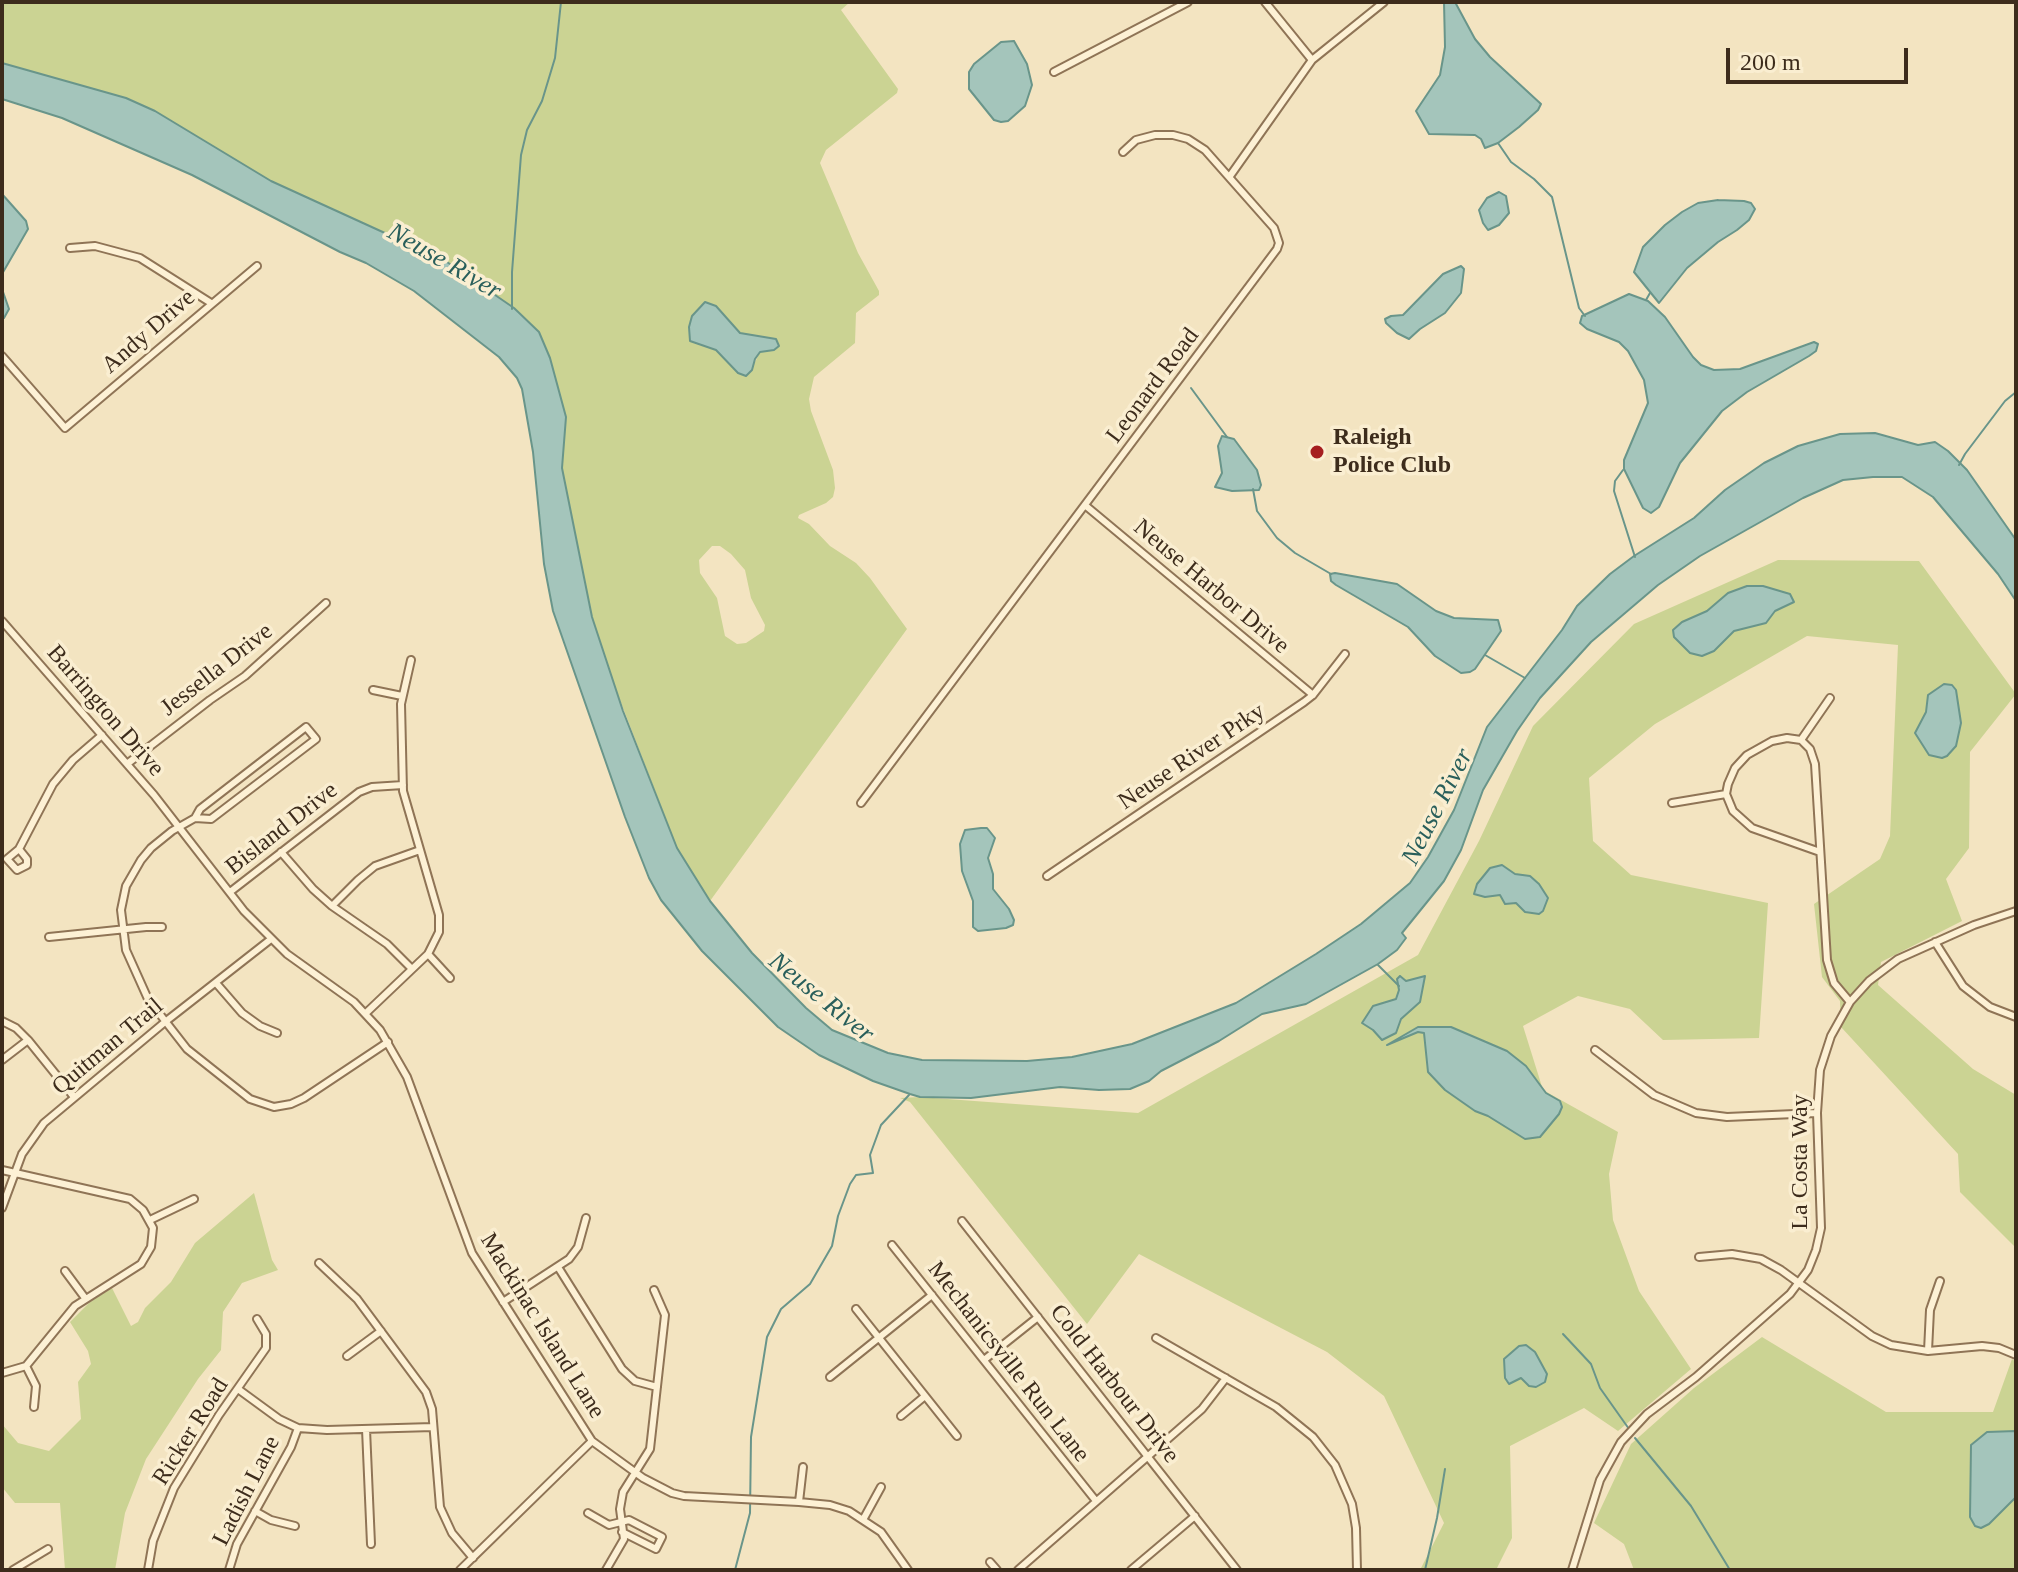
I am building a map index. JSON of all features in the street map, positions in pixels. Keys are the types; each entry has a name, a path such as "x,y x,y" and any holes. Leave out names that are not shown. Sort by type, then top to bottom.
{"street":[{"path":"1054,72 1188,2"},
{"path":"1265,2 1312,60"},
{"path":"1230,176 1312,60 1384,2"},
{"name":"Leonard Road","path":"861,803 1277,249 1279,243 1274,228 1205,150 1188,139 1155,135 1136,140 1123,152"},
{"path":"70,248 95,246 140,258 211,303"},
{"name":"Andy Drive","path":"2,356 65,428 257,266"},
{"name":"Neuse Harbor Drive","path":"1086,506 1313,695"},
{"name":"Jessella Drive","path":"127,764 262,663 326,603"},
{"name":"Barrington Drive","path":"2,621 180,826"},
{"name":"Neuse River Prky","path":"1047,876 1313,695 1345,654"},
{"path":"366,1013 428,954 437,940 440,924 403,785 402,696 411,660"},
{"path":"373,690 402,696"},
{"path":"1801,740 1830,698"},
{"path":"195,818 200,809 306,727 316,739 211,819 195,818 180,826 151,848 133,872 123,900 126,950 148,999 187,1049 250,1099 274,1107 304,1098 388,1042"},
{"path":"19,849 27,859 27,865 17,870 7,859 19,849 59,776 102,735"},
{"path":"1820,852 1745,824 1733,811 1726,794 1731,775 1747,755 1781,739 1801,740 1810,749 1815,764 1828,970 1837,988 1850,1002"},
{"name":"Bisland Drive","path":"230,892 359,792 372,787 403,785"},
{"path":"1672,803 1726,794"},
{"name":"Mackinac Island Lane","path":"180,826 230,892 271,939 366,1013 388,1042 407,1077 467,1240 592,1441 663,1490 684,1496 830,1505 864,1518 889,1540 908,1570"},
{"path":"332,906 375,866 420,850"},
{"path":"281,852 332,906 387,944 412,969"},
{"name":"La Costa Way","path":"1572,1570 1600,1480 1621,1442 1647,1414 1696,1377 1800,1284 1813,1260 1821,1228 1817,1113 1823,1058 1836,1025 1850,1002 1888,965 1935,942 2016,911"},
{"path":"49,937 162,927"},
{"name":"Quitman Trail","path":"2,1208 22,1154 36,1132 165,1022 271,939"},
{"path":"1935,942 1963,986 1990,1007 2016,1017"},
{"path":"428,954 450,978"},
{"path":"216,983 242,1013 277,1033"},
{"path":"2,1021 16,1028 28,1040 74,1097"},
{"path":"2,1060 28,1040"},
{"path":"1595,1050 1654,1095 1696,1113 1727,1117 1817,1113"},
{"path":"2,1170 122,1196 138,1204 153,1228 151,1247 141,1264 85,1298 26,1366 2,1373"},
{"path":"150,1220 194,1199"},
{"path":"503,1302 569,1259 578,1247 586,1218"},
{"name":"Cold Harbour Drive","path":"962,1221 1237,1570"},
{"name":"Mechanicsville Run Lane","path":"892,1245 1096,1501"},
{"path":"1699,1257 1732,1254 1751,1256 1771,1264 1882,1341 1902,1348 1928,1351 1982,1346 2016,1355"},
{"path":"319,1263 357,1299 426,1392 432,1409 440,1507 452,1533 473,1558"},
{"path":"558,1267 622,1369 635,1381 657,1387"},
{"path":"65,1271 85,1298"},
{"path":"1928,1351 1930,1310 1940,1281"},
{"path":"606,1570 624,1539 621,1522 623,1492 650,1449 665,1315 654,1290"},
{"path":"830,1377 932,1295"},
{"path":"856,1309 957,1436"},
{"path":"984,1360 1038,1317"},
{"name":"Ricker Road","path":"148,1570 153,1541 174,1488 219,1415 266,1348 266,1334 257,1319"},
{"path":"347,1356 381,1331"},
{"path":"1156,1338 1299,1422 1335,1465 1347,1490 1354,1515 1357,1570"},
{"path":"26,1366 36,1386 34,1407"},
{"path":"1018,1570 1209,1403 1226,1378"},
{"path":"238,1389 279,1419 298,1428 433,1427"},
{"path":"901,1416 925,1396"},
{"name":"Ladish Lane","path":"229,1570 237,1544 291,1447 298,1428"},
{"path":"366,1429 371,1544"},
{"path":"460,1570 592,1441"},
{"path":"799,1502 803,1467"},
{"path":"864,1518 881,1487"},
{"path":"255,1511 271,1520 295,1526"},
{"path":"588,1513 609,1525 629,1520 662,1537 656,1549 622,1532"},
{"path":"1131,1570 1195,1516"},
{"path":"13,1570 48,1549"},
{"path":"990,1562 997,1570"}],"green space":[{"path":"2,2 850,2 841,10 898,89 897,93 826,150 820,163 879,295 856,313 855,343 814,377 809,399 811,411 833,470 835,488 833,497 826,503 798,518 809,524 830,546 856,563 907,629 710,901 677,848 603,656 592,617 562,468 566,417 550,358 539,332 397,238 271,181 126,98 2,63","holes":["721,312 740,333 776,339 774,350 760,352 754,364 738,373 716,350 699,345","712,546 720,546 745,570 751,598 765,625 764,631 746,643 737,644 725,636 717,598 700,573 699,560"]},
{"path":"1778,560 1919,561 2016,694 1970,752 1969,848 1946,879 1962,921 1881,962 1878,985 1973,1069 2016,1095 2016,1248 1960,1192 1958,1154 1841,1027 1840,1001 1822,977 1814,904 1880,859 1890,836 1898,645 1807,636 1655,724 1589,778 1593,841 1631,875 1768,903 1759,1038 1663,1040 1630,1009 1578,996 1523,1026 1543,1090 1618,1132 1609,1174 1613,1220 1639,1291 1691,1369 1618,1431 1584,1408 1510,1446 1512,1538 1496,1570 1420,1570 1444,1523 1384,1396 1327,1352 1139,1254 1087,1324 910,1102 900,1098 1138,1113 1418,955 1479,841 1533,726 1634,624"},
{"path":"254,1193 272,1260 278,1270 242,1283 223,1312 221,1350 198,1379 146,1459 125,1513 115,1570 65,1570 60,1503 15,1503 2,1487 2,1424 18,1443 49,1451 81,1419 78,1382 91,1364 88,1351 70,1322 90,1302 112,1288 131,1326 138,1322 145,1308 171,1282 195,1243"},
{"path":"1762,1337 1886,1412 1993,1412 2012,1359 2016,1362 2016,1570 1634,1570 1624,1544 1594,1523 1631,1444 1694,1388"}],"water":[{"path":"1444,2 1455,2 1475,39 1490,57 1541,104 1519,127 1498,143 1485,148 1475,135 1429,134 1416,111 1440,75 1445,47"},
{"path":"1014,41 1027,64 1032,85 1025,106 1008,121 1001,122 994,120 969,89 969,72 974,64 1001,42"},
{"name":"Neuse River","path":"2,63 126,98 155,111 271,181 444,260 514,308 539,332 550,358 566,417 562,468 592,617 623,711 677,848 710,901 752,953 806,1008 832,1030 888,1053 922,1060 1027,1061 1072,1057 1132,1044 1236,1003 1361,924 1410,883 1428,857 1454,810 1487,727 1577,606 1610,574 1694,518 1725,490 1764,463 1798,446 1840,434 1875,433 1918,445 1935,442 1948,451 1967,470 2016,540 2016,601 1998,574 1933,497 1902,477 1843,480 1803,498 1700,556 1658,585 1591,642 1540,698 1517,731 1483,790 1461,850 1444,881 1402,933 1406,938 1397,950 1378,964 1306,1004 1262,1014 1161,1071 1149,1081 1130,1089 1060,1087 971,1098 920,1097 873,1081 819,1055 778,1027 702,951 661,900 625,817 553,611 544,564 533,452 522,389 499,357 414,291 366,263 192,175 62,118 2,99"},
{"path":"1499,192 1506,196 1509,213 1499,225 1488,230 1479,210 1487,198"},
{"path":"2,194 26,221 28,229 2,274"},
{"path":"1744,201 1751,203 1755,209 1749,220 1687,268 1659,303 1634,272 1643,247 1682,212 1698,203"},
{"path":"1461,266 1464,269 1461,293 1445,313 1409,339 1386,323 1385,319 1391,316 1403,315 1443,274"},
{"path":"2,289 9,309 4,318 2,317"},
{"path":"1629,294 1648,301 1665,317 1693,357 1701,365 1714,370 1740,369 1814,342 1818,344 1816,351 1809,356 1747,392 1722,411 1680,463 1659,507 1651,513 1643,508 1624,469 1624,460 1648,403 1644,380 1628,351 1619,342 1580,323 1582,316"},
{"path":"705,302 716,306 740,333 776,339 779,346 760,352 746,376 738,373 716,350 690,341 692,316"},
{"path":"1222,436 1234,439 1257,470 1261,485 1259,490 1232,491 1215,487 1222,473 1218,446"},
{"path":"1330,574 1397,584 1436,611 1454,618 1498,620 1501,631 1475,669 1461,673 1435,656 1408,627 1336,585 1331,581"},
{"path":"1747,586 1763,586 1790,594 1794,602 1775,611 1766,623 1734,631 1714,651 1702,656 1690,653 1674,637 1673,630 1682,622 1707,611 1728,593"},
{"path":"1944,684 1952,685 1956,690 1961,723 1956,746 1942,758 1929,755 1915,733 1926,712 1928,695"},
{"path":"987,828 995,838 988,858 993,889 1014,920 1013,925 1006,928 978,931 973,927 973,901 962,871 960,844 965,830"},
{"path":"1502,865 1515,874 1530,876 1539,884 1548,898 1543,911 1539,914 1525,912 1516,903 1505,904 1500,895 1485,897 1474,894 1477,884 1490,868"},
{"path":"1400,976 1406,981 1425,976 1420,1002 1401,1019 1396,1033 1382,1040 1362,1023 1373,1006 1396,999 1399,990 1397,979"},
{"path":"1418,1027 1451,1027 1507,1051 1526,1066 1546,1093 1560,1101 1562,1107 1559,1114 1540,1137 1525,1139 1475,1111 1445,1090 1428,1072 1424,1033 1418,1032 1387,1045"},
{"path":"1526,1345 1535,1352 1547,1374 1545,1382 1536,1387 1529,1386 1521,1378 1509,1384 1505,1378 1504,1359 1519,1346"},
{"path":"2016,1431 2016,1497 1989,1524 1981,1528 1975,1526 1970,1517 1971,1445 1987,1432"}],"waterway":[{"name":"Neuse River","path":"512,309 521,155 527,130 542,101 555,58 561,2"},
{"path":"1498,143 1511,162 1552,197 1579,308 1585,316"},
{"path":"1646,300 1650,293"},
{"path":"1191,388 1227,437"},
{"path":"1959,465 2005,401 2016,392"},
{"path":"1623,470 1615,481 1614,491 1635,557"},
{"path":"1253,489 1257,511 1277,538 1295,553 1331,574"},
{"path":"1485,655 1525,678"},
{"path":"1378,965 1399,986"},
{"path":"735,1570 750,1513 751,1437 767,1337 781,1309 810,1284 832,1246 838,1216 850,1184 856,1175 873,1173 870,1155 881,1125 909,1095"},
{"path":"1563,1334 1591,1364 1600,1388 1629,1429"},
{"path":"1635,1438 1691,1506 1730,1570"},
{"path":"1425,1570 1445,1469"}],"place":[{"name":"Raleigh Police Club","path":"1317,452"}]}
